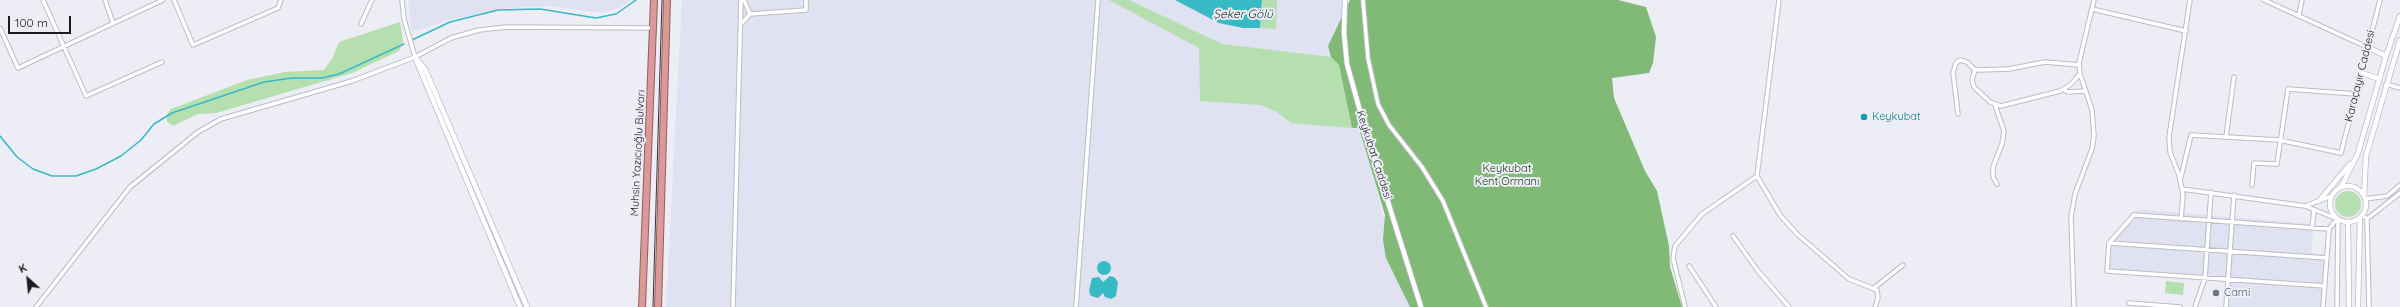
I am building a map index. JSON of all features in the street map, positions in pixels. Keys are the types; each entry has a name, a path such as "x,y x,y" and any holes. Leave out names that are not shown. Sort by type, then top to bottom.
{"highway":[{"name":"Muhsin Yazıcıoğlu Bulvarı","path":"642,307 654,0"},
{"path":"658,307 667,0"}],"street":[{"path":"43,0 86,96 162,62"},
{"path":"105,0 113,23"},
{"path":"0,28 18,68 163,0"},
{"path":"174,0 193,45 278,8 281,0"},
{"path":"361,24 372,0"},
{"path":"402,0 404,19 415,57 520,307"},
{"path":"742,0 750,14"},
{"path":"733,307 742,0"},
{"path":"741,24 750,14 806,10 806,0"},
{"path":"1076,307 1098,0"},
{"name":"Keykubat Caddesi","path":"1345,0 1344,33 1348,64 1365,129 1422,307"},
{"path":"1363,0 1368,58 1378,104 1389,125 1422,167 1443,201 1461,241 1486,307"},
{"path":"1779,0 1757,176 1780,215 1797,234 1850,279 1874,288 1878,296 1875,307"},
{"path":"2074,307 2072,210 2078,186 2092,149 2093,140 2092,110 2080,74 2080,65 2094,0"},
{"path":"2182,219 2182,189 2170,152 2169,136 2190,0"},
{"path":"2264,0 2386,56"},
{"path":"2299,15 2302,0"},
{"name":"Karaçayır Caddesi","path":"2279,140 2341,153 2380,0"},
{"path":"2092,9 2186,31"},
{"path":"2305,206 2332,196 2341,187 2358,153 2386,56 2400,16"},
{"path":"36,307 130,187 202,129 233,114 352,81 415,57 451,38 489,28 654,28"},
{"path":"2358,307 2361,216 2365,209 2366,156 2400,40"},
{"path":"415,57 424,69 527,307"},
{"path":"1958,114 1955,66 1957,62 1962,60 1975,70 2009,69 2045,62 2080,65"},
{"path":"1975,70 1972,80 1974,88 1995,105 2003,106 2064,90 2080,74"},
{"path":"2361,73 2380,79"},
{"path":"2226,137 2234,77"},
{"path":"2386,84 2400,88"},
{"path":"2252,185 2254,163 2277,164 2279,140 2288,89 2356,94"},
{"path":"2064,90 2068,92 2086,91"},
{"path":"1995,105 2004,131 2002,144 1993,167 1993,177 1997,184"},
{"path":"2180,181 2191,135 2279,140"},
{"path":"2319,201 2334,185 2358,153"},
{"path":"1685,307 1672,255 1675,246 1702,214 1757,176"},
{"path":"2365,198 2387,196 2400,185"},
{"path":"2341,187 2354,187 2365,198"},
{"path":"2182,189 2305,206 2348,222 2361,216"},
{"path":"2195,307 2205,278 2211,192"},
{"path":"2367,219 2400,193"},
{"path":"2226,307 2234,195"},
{"path":"2332,196 2330,209 2337,219 2337,307"},
{"path":"2312,228 2314,210"},
{"path":"2324,286 2107,271 2110,243 2134,216 2329,229"},
{"path":"2361,216 2367,219"},
{"path":"2323,307 2329,229 2337,219"},
{"path":"2367,219 2369,307"},
{"path":"2348,222 2349,307"},
{"path":"1733,236 1758,271 1787,306"},
{"path":"2110,243 2327,258"},
{"path":"1689,266 1716,307"},
{"path":"1874,288 1903,266"},
{"path":"2129,303 2180,307"}],"shaded area":[{"path":"408,0 632,0 616,9 600,13 551,6 506,8 452,19 412,32"},
{"path":"682,0 1343,0 1346,69 1382,212 1413,307 666,307"},
{"path":"2147,210 2314,224 2311,253 2325,255 2322,307 2226,307 2226,279 2105,273 2110,241 2133,211"}],"green space":[{"path":"1109,0 1129,0 1222,44 1331,57 1339,65 1352,128 1291,123 1277,112 1261,105 1200,101 1199,48"},
{"path":"1262,0 1277,0 1276,29 1260,28"},
{"name":"Keykubat Kent Ormanı","path":"1350,0 1618,0 1646,7 1656,37 1653,63 1649,73 1612,78 1614,98 1645,171 1657,191 1669,246 1670,267 1682,307 1410,307 1386,258 1383,240 1385,215 1359,128 1352,128 1339,65 1331,57 1328,46"},
{"path":"400,22 403,41 399,51 352,73 216,113 198,114 173,126 167,122 167,114 171,109 247,80 285,72 324,70 333,57 339,42"},
{"path":"2348,191 2357,195 2361,204 2357,213 2348,217 2339,213 2335,204 2339,195"},
{"path":"2166,281 2184,283 2183,295 2165,293"}],"water":[{"name":"Şeker Gölü","path":"1175,0 1262,0 1260,28 1243,28 1219,23"},
{"path":"1101,261 1107,261 1111,265 1111,271 1107,275 1101,275 1097,271 1097,265"},
{"path":"1110,276 1114,277 1118,282 1116,296 1111,299 1105,297 1103,293 1098,298 1091,296 1089,291 1092,278 1099,277 1103,282"}],"waterway":[{"path":"412,40 450,22 498,10 540,9 596,18 616,14 636,0"},
{"path":"0,136 17,157 33,169 52,176 76,176 96,169 121,156 141,140 154,124 172,113 264,82 292,78 322,78 339,74 404,44"}],"tram line":[{"path":"653,307 662,0"}],"place":[{"name":"Keykubat","path":"1864,117"},
{"name":"Cami","path":"2216,293"}]}
